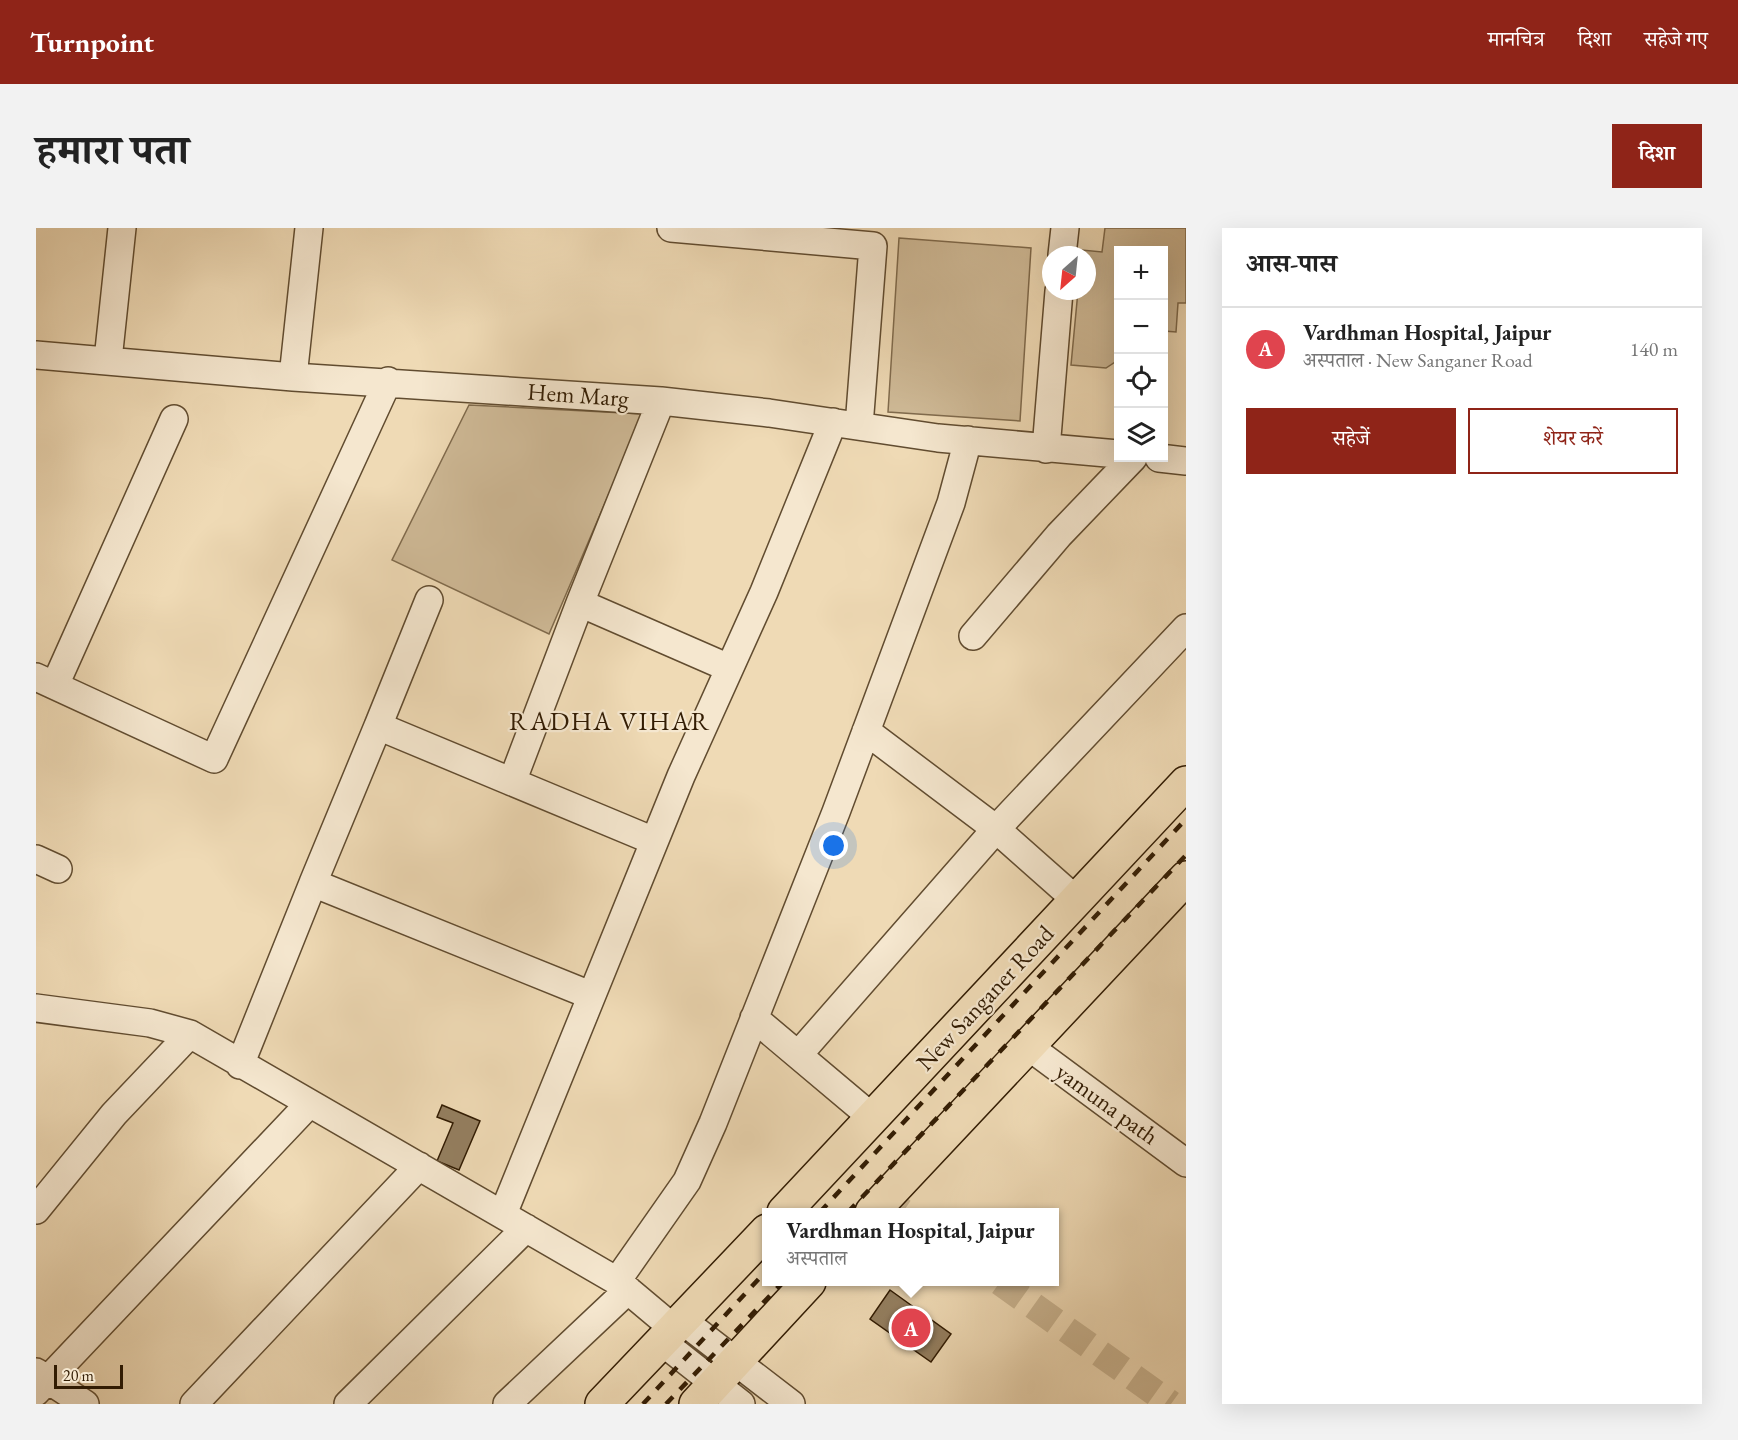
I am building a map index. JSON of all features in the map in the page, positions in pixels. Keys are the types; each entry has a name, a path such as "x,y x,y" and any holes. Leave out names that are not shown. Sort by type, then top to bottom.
{"main road":[{"name":"New Sanganer Road","path":"788,1208 874,1119 1075,899 1186,783"},
{"path":"876,1208 1186,878"},
{"path":"602,1404 762,1236"},
{"path":"715,1384 804,1286"}],"street":[{"path":"108,360 122,228"},
{"path":"293,377 309,228"},
{"path":"503,1214 590,995 729,668 846,424 874,237 671,228"},
{"path":"1063,246 1065,228"},
{"path":"1046,449 1058,300"},
{"name":"Hem Marg","path":"36,355 293,377 388,381 661,401 968,440 1114,454"},
{"path":"174,420 45,681 214,759 388,381"},
{"path":"512,783 580,603 661,401"},
{"path":"507,1404 622,1286 687,1181 754,1018 866,731 951,503 968,440"},
{"path":"1168,459 1186,461"},
{"path":"973,636 1059,535 1129,462"},
{"path":"240,1065 429,600"},
{"path":"580,603 729,668"},
{"path":"798,1055 996,829 1186,628"},
{"path":"378,726 654,842"},
{"path":"866,731 996,829 1075,899"},
{"path":"313,883 590,995"},
{"path":"36,1008 150,1023 190,1034 240,1065 503,1214 622,1286 672,1330 715,1384 741,1404"},
{"path":"754,1018 874,1119"},
{"path":"36,1209 114,1114 190,1034"},
{"name":"yamuna path","path":"1028,1046 1186,1162"},
{"path":"85,1404 40,1381 309,1104"},
{"path":"194,1404 419,1166"},
{"path":"348,1404 526,1228"},
{"path":"715,1384 791,1404"}],"shaded area":[{"path":"1105,228 1186,228 1186,303 1178,303 1176,332 1168,331 1168,246 1114,246 1114,363 1106,368 1071,365 1077,300 1096,300 1096,251 1102,252"},
{"path":"899,238 1031,248 1020,421 888,412"},
{"path":"469,405 643,414 549,634 392,560"}],"building":[{"path":"442,1105 480,1121 459,1170 437,1161 453,1123 437,1117"},
{"path":"890,1290 951,1334 931,1362 870,1319"}],"tunnel":[{"path":"884,1199 897,1208"},
{"path":"1006,1286 1171,1404"}],"railway":[{"path":"824,1208 1186,819"},
{"path":"852,1208 1186,855"},
{"path":"643,1404 762,1275"},
{"path":"666,1404 779,1286"}],"place":[{"name":"Vardhman Hospital, Jaipur","path":"911,1328"}],"district":[{"name":"RADHA VIHAR","path":"610,721"}]}
